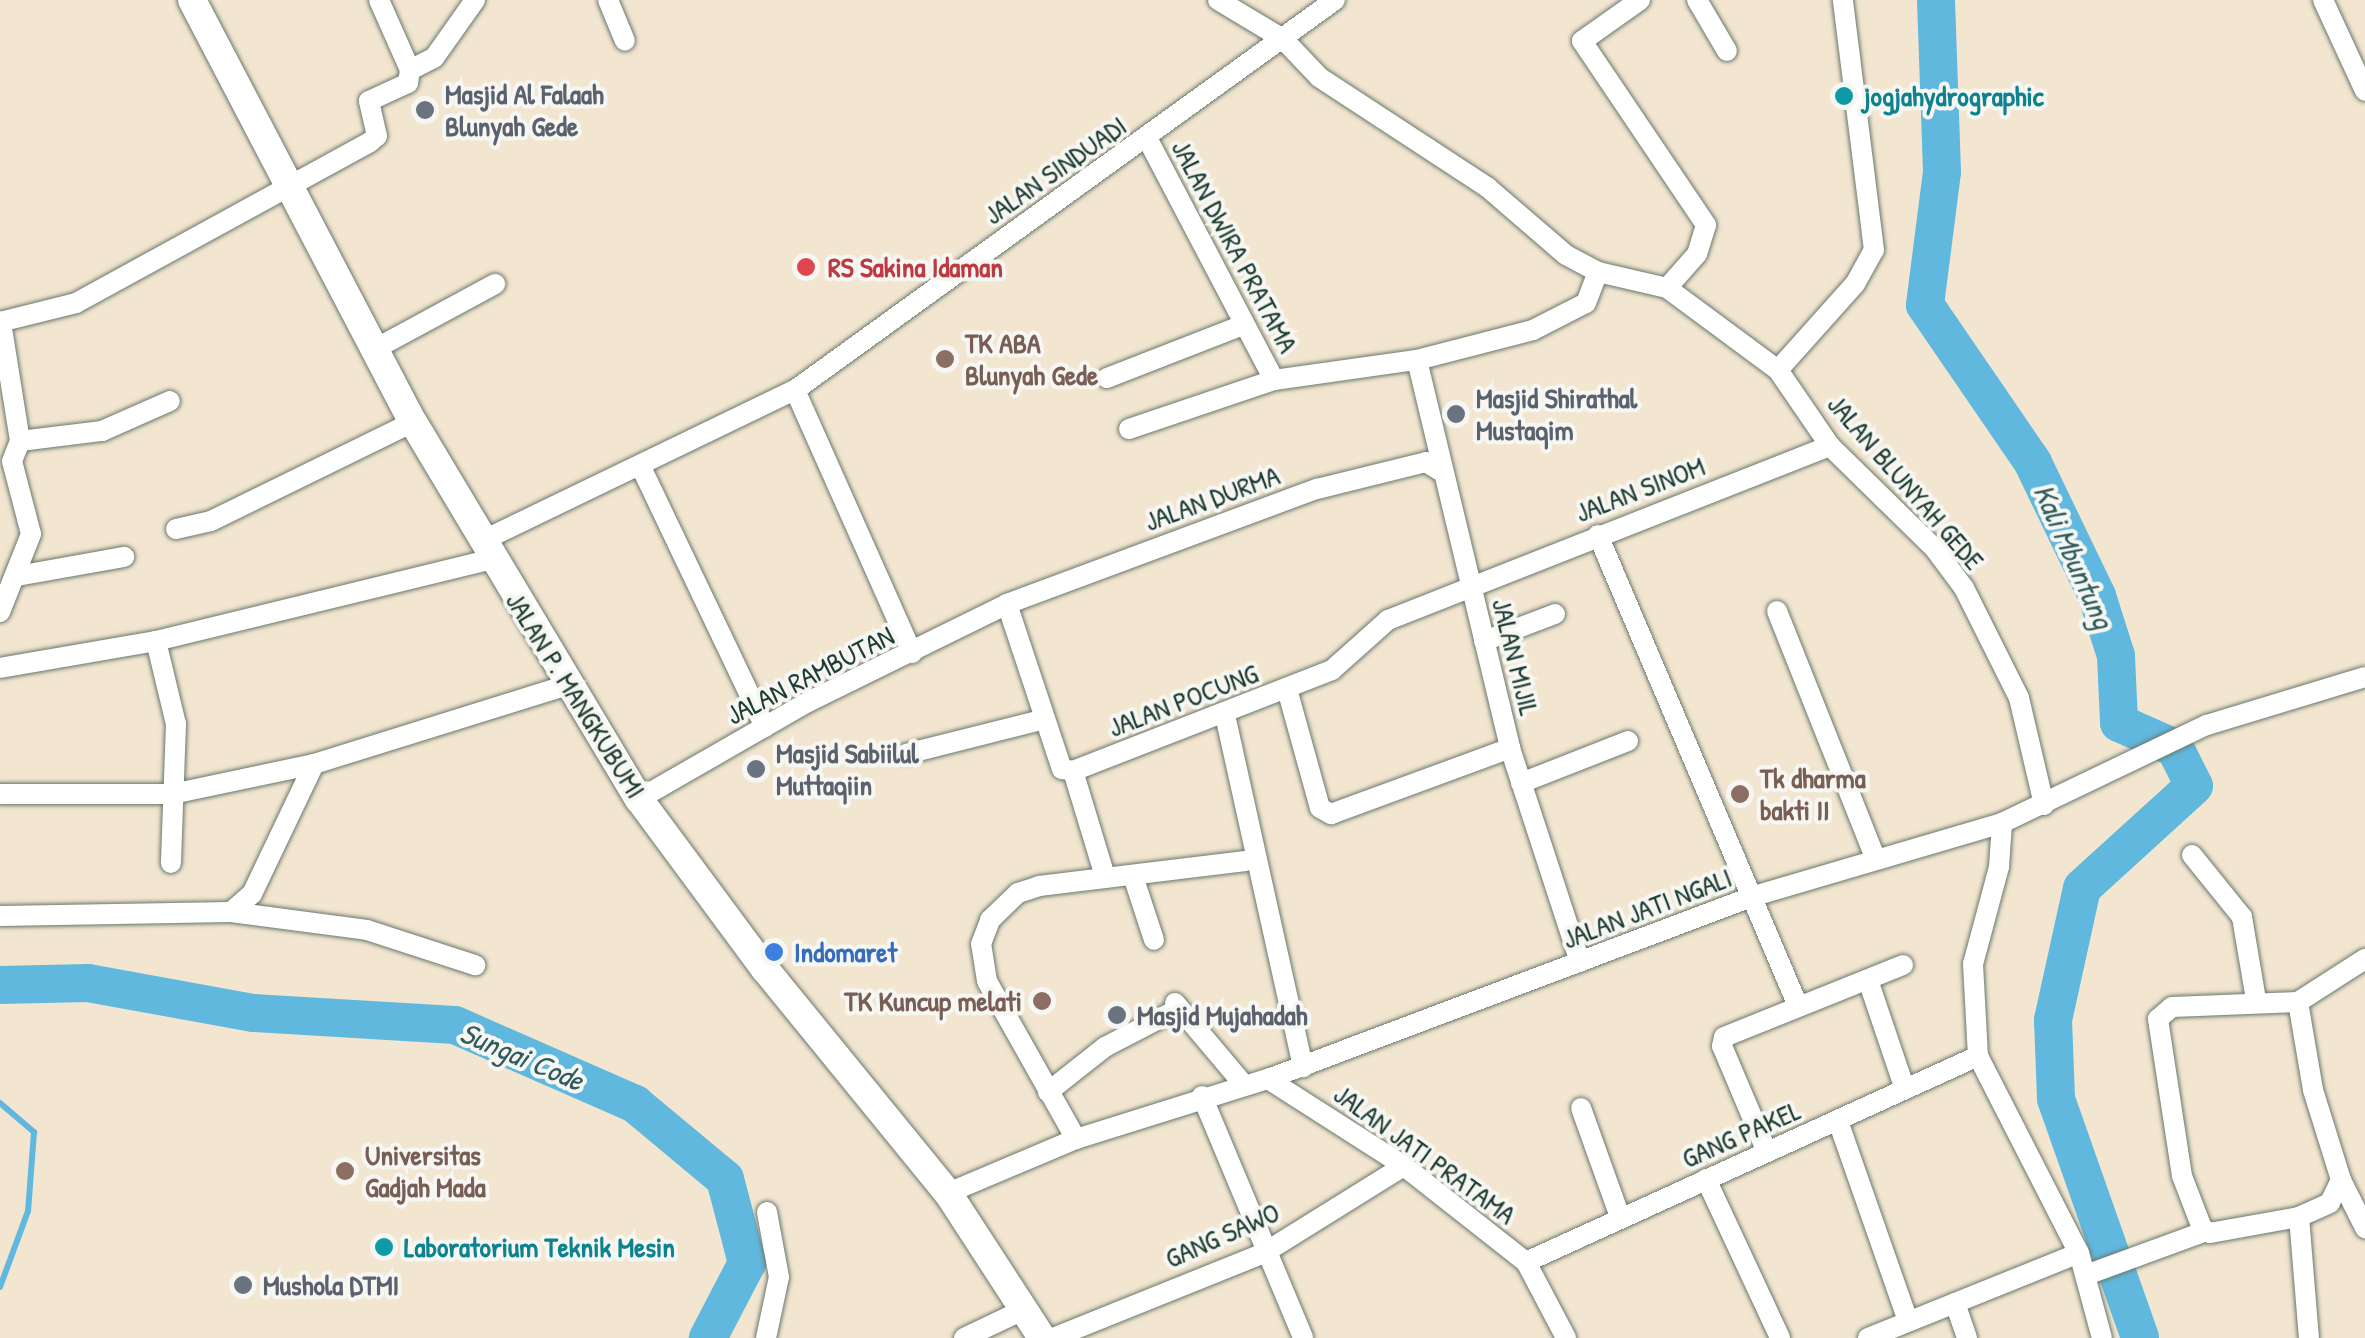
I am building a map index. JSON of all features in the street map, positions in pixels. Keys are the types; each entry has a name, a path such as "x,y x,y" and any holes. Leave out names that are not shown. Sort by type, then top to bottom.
{"main road":[{"name":"JALAN P. MANGKUBUMI","path":"192,0 291,182 373,350 413,422 639,798 766,969 948,1192 1042,1338"}],"street":[{"path":"0,612 31,534 6,463 20,441 0,322 76,302 377,136 369,101 408,84 410,70 379,0"},
{"path":"410,70 434,58 474,0"},
{"path":"608,0 625,41"},
{"name":"JALAN BLUNYAH GEDE","path":"1218,0 1283,39 1320,77 1488,187 1566,255 1598,272 1668,288 1778,370 1830,446 1935,550 1964,588 2020,698 2044,805"},
{"name":"JALAN SINDUADI","path":"0,668 156,641 487,550 795,390 1335,0"},
{"path":"1640,0 1582,41 1706,226 1697,254 1668,288"},
{"path":"1698,0 1727,51"},
{"path":"1778,370 1854,284 1874,250 1844,0"},
{"path":"2323,0 2365,91"},
{"name":"JALAN DWIRA PRATAMA","path":"1147,138 1274,380"},
{"path":"1130,429 1274,380 1418,360 1560,318 1586,303 1598,272"},
{"path":"373,350 495,284"},
{"path":"1107,378 1243,325"},
{"name":"JALAN MIJIL","path":"1418,360 1439,470 1510,748 1580,962"},
{"path":"795,390 912,653"},
{"path":"20,441 102,431 170,401"},
{"path":"176,529 210,521 413,422"},
{"name":"JALAN SINOM","path":"1471,586 1830,446"},
{"name":"JALAN DURMA","path":"1007,604 1318,488 1426,462 1439,470"},
{"path":"642,467 765,727"},
{"path":"1598,535 1798,1006"},
{"path":"16,576 124,557"},
{"name":"JALAN POCUNG","path":"1073,771 1225,715 1332,670 1388,620 1471,586"},
{"path":"1007,604 1062,768 1073,771 1104,873"},
{"name":"JALAN RAMBUTAN","path":"639,798 765,727 1007,604"},
{"path":"1777,611 1875,857"},
{"path":"1484,642 1555,614"},
{"path":"156,641 176,724 171,863"},
{"name":"JALAN JATI NGALI","path":"948,1192 1076,1139 1202,1096 1268,1080 1754,896 1875,857 2002,823 2207,725 2365,678"},
{"path":"0,794 172,794 314,764 568,685"},
{"path":"1287,689 1320,808 1330,814 1510,748"},
{"path":"1225,715 1303,1067"},
{"path":"906,754 1045,719"},
{"path":"1522,782 1628,741"},
{"path":"232,912 252,894 314,764"},
{"path":"2002,823 1999,868 1973,964 1978,1056 2091,1273 2102,1338"},
{"path":"2192,855 2242,917 2256,1000"},
{"path":"1076,1139 988,981 984,930 1018,893 1104,873 1134,878 1245,862"},
{"path":"1134,878 1154,940"},
{"path":"0,916 232,912 367,930 475,965"},
{"path":"2206,1231 2182,1176 2158,1019 2172,1007 2256,1000 2298,1002 2365,959"},
{"path":"1767,1152 1722,1042 1798,1006 1903,965"},
{"path":"1868,980 1905,1090"},
{"path":"2298,1002 2313,1090 2341,1180 2365,1228"},
{"path":"1048,1092 1105,1047 1176,1006 1244,1084"},
{"name":"GANG PAKEL","path":"1526,1262 1978,1056"},
{"name":"JALAN JATI PRATAMA","path":"1268,1080 1404,1166 1526,1262 1557,1335"},
{"path":"1202,1096 1264,1253 1303,1338"},
{"path":"1582,1108 1620,1216"},
{"path":"1838,1121 1908,1321"},
{"name":"GANG SAWO","path":"1053,1338 1264,1253 1404,1166"},
{"path":"1706,1179 1780,1338"},
{"path":"2091,1273 2206,1231 2299,1217 2330,1203 2341,1180"},
{"path":"766,1338 779,1277 767,1212"},
{"path":"2299,1217 2309,1338"},
{"path":"1868,1338 2079,1253"},
{"path":"1955,1303 1967,1338"},
{"path":"964,1338 1023,1310"}],"waterway":[{"name":"Kali Mbuntung","path":"1936,0 1942,172 1925,305 2033,463 2097,596 2116,656 2119,723 2175,748 2194,786 2082,888 2053,1020 2056,1099 2140,1338"},
{"name":"Sungai Code","path":"0,985 88,983 253,1013 455,1025 635,1104 725,1179 747,1263 708,1338"},
{"path":"0,1103 34,1132 28,1211 0,1287"}],"place":[{"name":"jogjahydrographic","path":"1844,96"},
{"name":"Masjid Al Falaah Blunyah Gede","path":"425,110"},
{"name":"RS Sakina Idaman","path":"806,267"},
{"name":"TK ABA Blunyah Gede","path":"945,359"},
{"name":"Masjid Shirathal Mustaqim","path":"1456,414"},
{"name":"Masjid Sabiilul Muttaqiin","path":"756,769"},
{"name":"Tk dharma bakti II","path":"1740,794"},
{"name":"Indomaret","path":"774,952"},
{"name":"TK Kuncup melati","path":"1042,1001"},
{"name":"Masjid Mujahadah","path":"1117,1015"},
{"name":"Universitas Gadjah Mada","path":"345,1171"},
{"name":"Laboratorium Teknik Mesin","path":"384,1247"},
{"name":"Mushola DTMI","path":"243,1285"}]}
